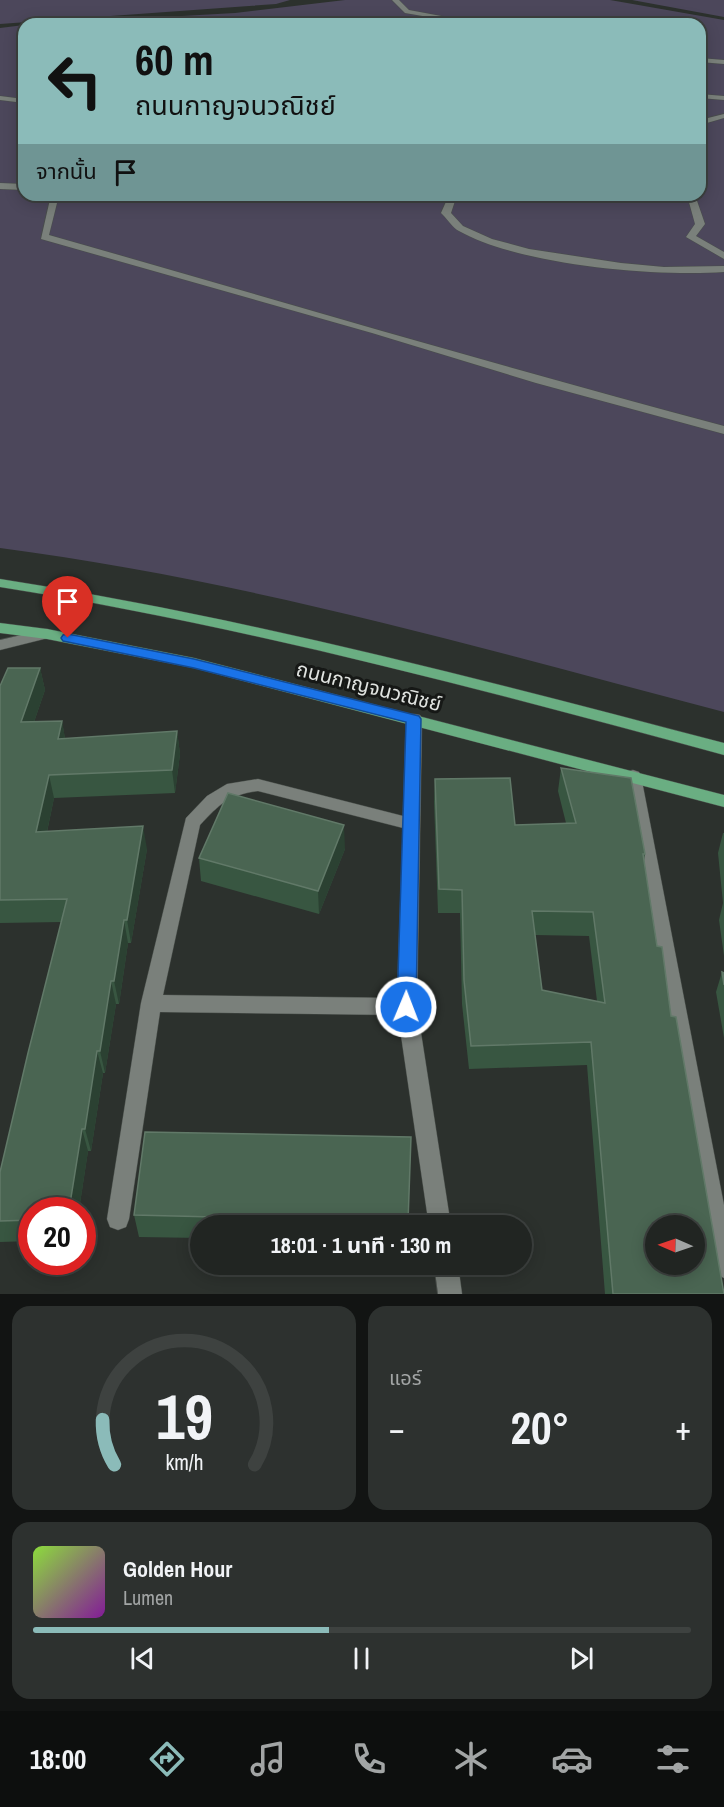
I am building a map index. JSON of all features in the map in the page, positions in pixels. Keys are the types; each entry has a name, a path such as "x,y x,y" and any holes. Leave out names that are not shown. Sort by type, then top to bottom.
{"main road":[{"name":"ถนนกาญจนวณิชย์","path":"0,583 81,595 343,648 724,749"},
{"name":"ถนนกาญจนวณิชย์","path":"0,628 47,634 194,663 724,801"}],"lane":[{"path":"395,0 402,10 441,18"},
{"path":"706,60 724,62"},
{"path":"706,96 724,98"},
{"path":"0,98 18,100"},
{"path":"706,121 724,116"},
{"path":"0,186 18,187"},
{"path":"53,201 44,237 366,328 540,381 724,430"},
{"path":"451,201 446,213 449,221 465,232 500,245 627,267 678,271 724,269"},
{"path":"692,201 700,224 691,237 724,256"},
{"path":"0,645 47,634"},
{"path":"414,719 406,1007 438,1215"},
{"path":"633,776 724,1266"},
{"path":"118,1219 151,1003 192,823 213,800 233,788 258,785 411,824"},
{"path":"151,1003 406,1007"},
{"path":"447,1275 450,1294"}],"shaded area":[{"path":"0,0 290,0 276,4 83,18 18,18 18,23 0,24"},
{"path":"345,0 610,0 724,20 724,712 365,618 274,597 183,578 0,548 0,28 18,26 18,201 706,201 706,18 146,18 235,13"},
{"path":"632,0 724,0 724,17"}],"building":[{"path":"8,668 40,668 21,722 62,721 58,739 177,731 172,770 49,775 36,832 143,826 127,920 124,920 114,981 111,981 100,1051 97,1051 85,1129 82,1129 71,1197 18,1197 18,1220 0,1221 0,1172 67,899 0,900 0,686"},
{"path":"561,768 631,778 645,854 643,854 657,946 662,947 671,1016 676,1017 724,1294 613,1294 591,1042 471,1046 464,980 462,890 439,889 435,779 510,778 515,825 576,823","holes":["532,911 593,912 605,1003 542,990"]},
{"path":"228,793 344,825 318,891 199,858"},
{"path":"145,1132 411,1137 408,1215 134,1215"}],"route":[{"path":"68,638 194,663 414,719 406,1007"}]}
